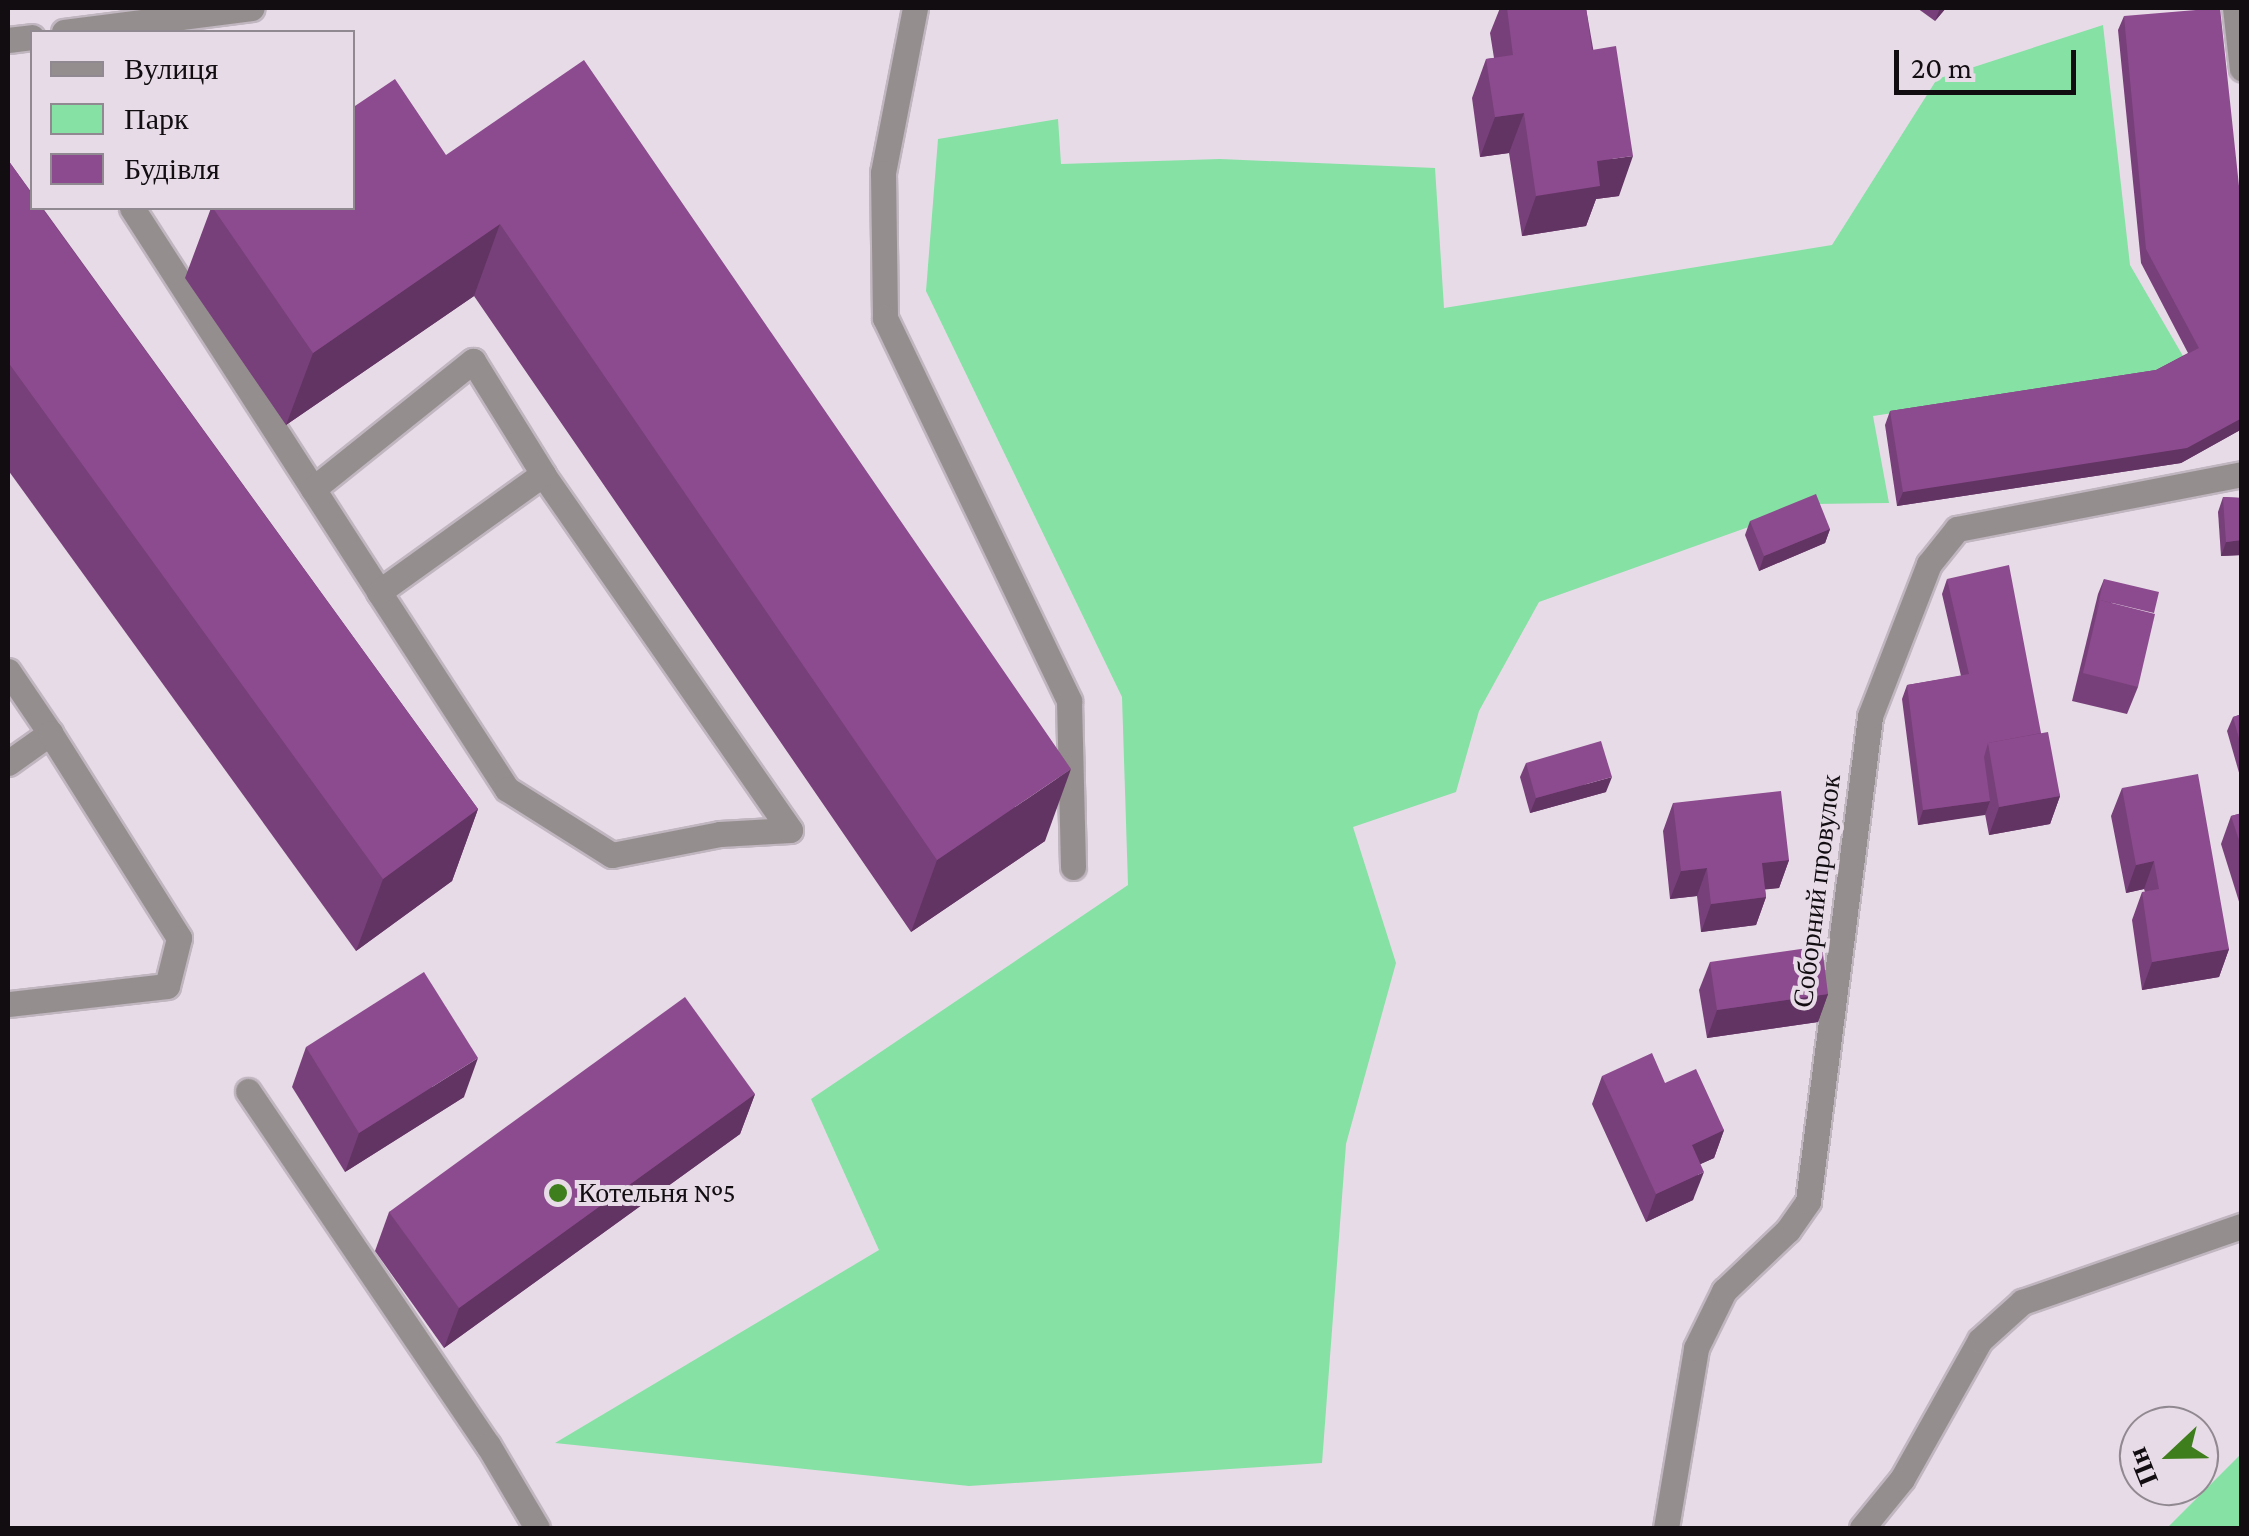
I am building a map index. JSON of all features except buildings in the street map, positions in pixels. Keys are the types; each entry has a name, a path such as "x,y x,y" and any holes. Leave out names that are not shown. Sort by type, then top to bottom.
{"street":[{"path":"80,30 251,8"},
{"path":"915,8 883,173 885,318 1068,701 1073,867"},
{"path":"2234,8 2242,69"},
{"path":"133,210 379,592 507,790 612,855 720,834 790,830 543,474 473,361 313,489"},
{"path":"379,592 543,474"},
{"name":"Соборний провулок","path":"1666,1528 1696,1348 1724,1290 1788,1230 1808,1200 1870,716 1928,564 1957,529 2242,474"},
{"path":"8,671 179,938 166,986 8,1004"},
{"path":"8,763 50,733"},
{"path":"248,1091 488,1444 538,1528"},
{"path":"1862,1528 1902,1479 1980,1340 2022,1302 2242,1226"}],"green space":[{"path":"2103,25 2130,265 2183,356 2153,374 1873,416 1889,503 1813,504 1539,602 1479,711 1456,792 1353,827 1396,963 1346,1144 1322,1463 969,1486 555,1443 879,1250 811,1099 1128,885 1122,697 926,291 938,139 1058,119 1061,164 1220,159 1435,168 1444,308 1832,245 1937,79"},
{"path":"2241,1454 2241,1528 2167,1528 2189,1506 2219,1506 2219,1476"}],"place":[{"name":"Котельня №5","path":"558,1193"}]}
